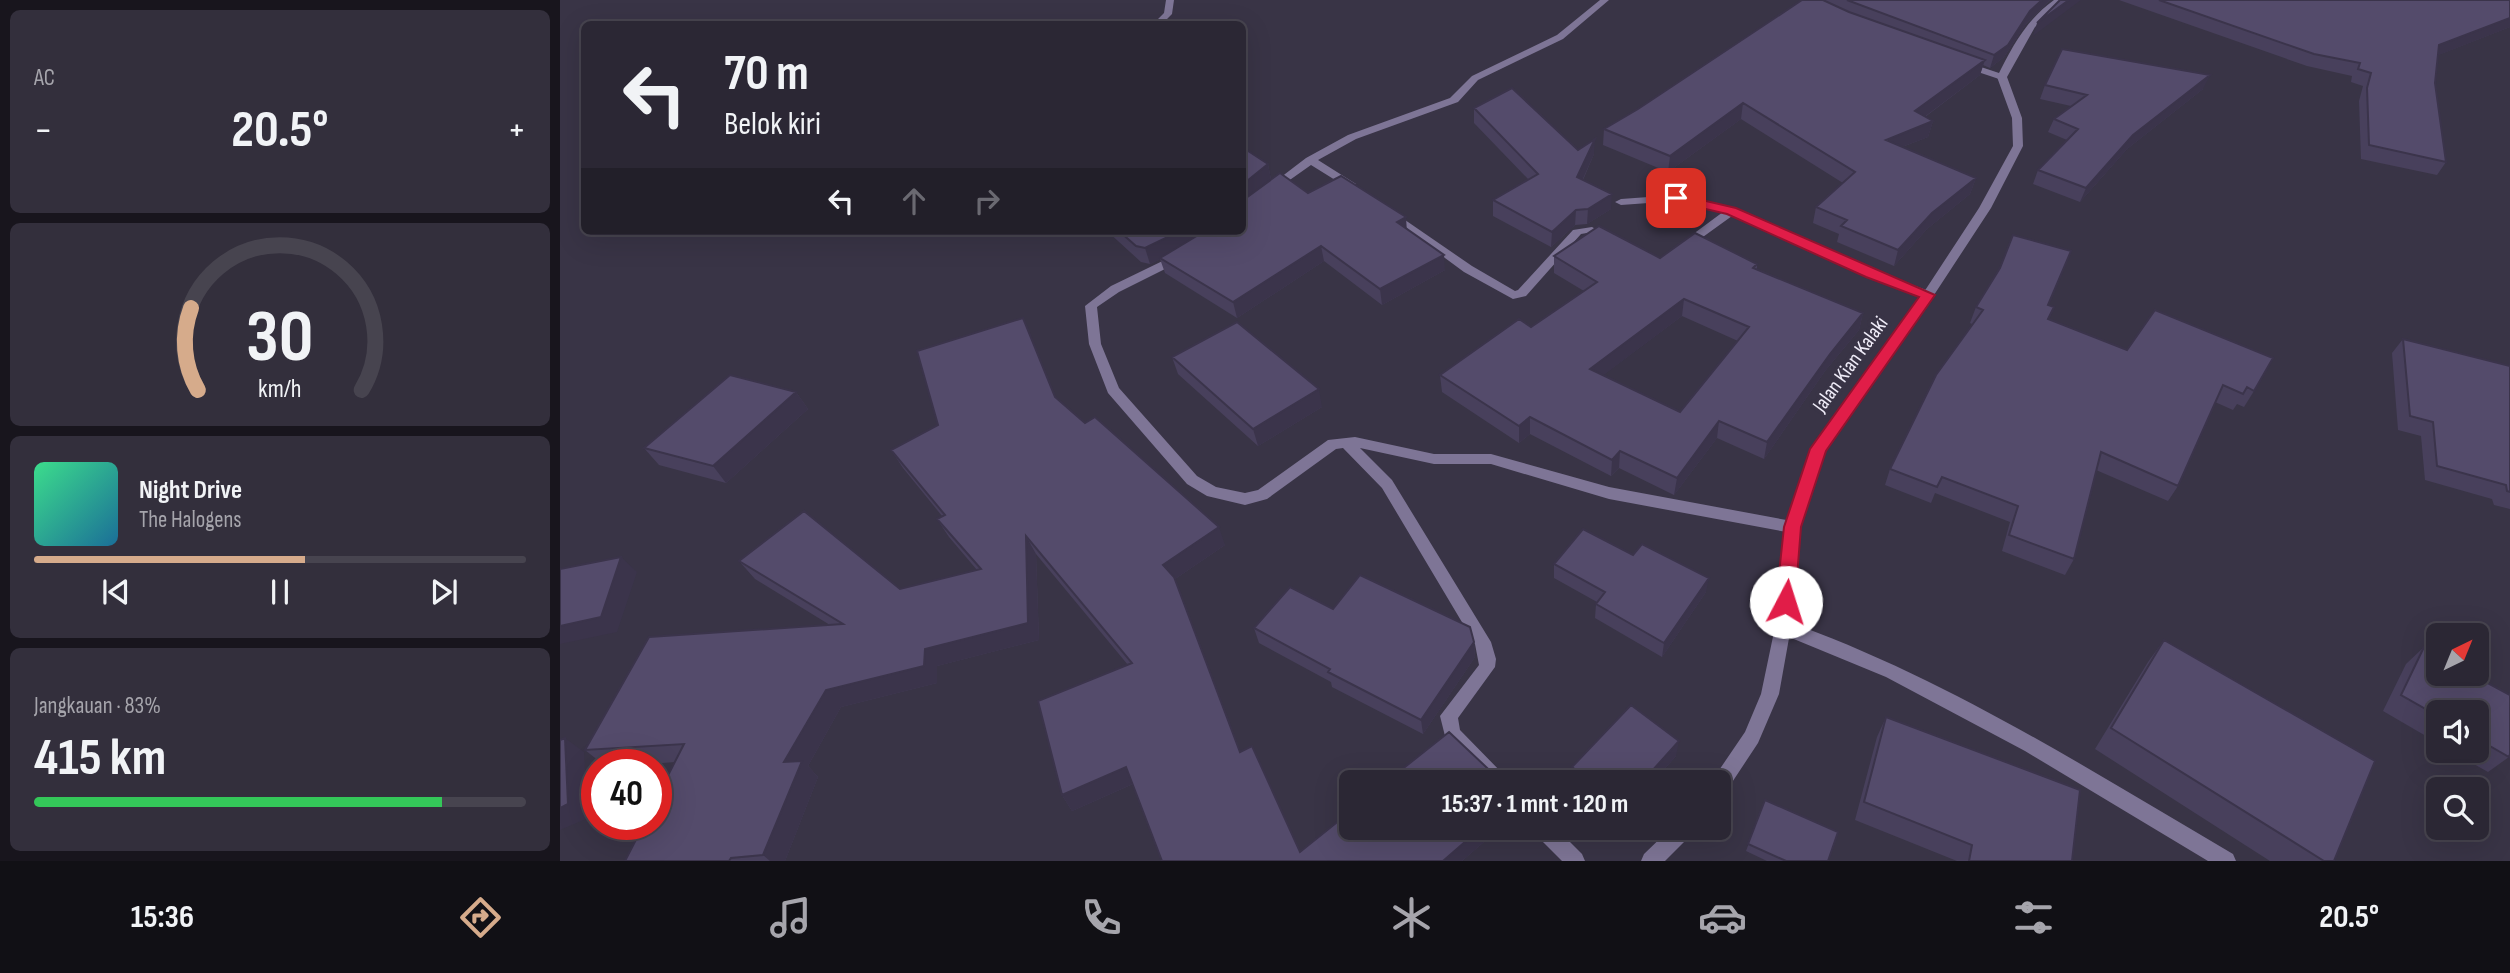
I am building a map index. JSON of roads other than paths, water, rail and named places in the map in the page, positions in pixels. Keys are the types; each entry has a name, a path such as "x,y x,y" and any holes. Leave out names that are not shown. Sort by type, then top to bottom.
{"street":[{"path":"1161,21 1168,15 1170,0"},
{"path":"1266,192 1310,160 1352,137 1445,106 1460,95 1475,78 1560,37 1605,0"},
{"path":"1962,63 2002,77 2025,30 2041,13 2060,0"},
{"name":"Jalan Kian Kalaki","path":"1730,770 1752,737 1770,694 1783,627 1793,527 1818,449 1928,295 1985,208 2018,146 2017,118 2002,77"},
{"path":"1310,160 1363,193"},
{"path":"1621,202 1676,198 1731,211 1870,274 1928,295"},
{"path":"1384,208 1468,269 1513,295 1522,292 1581,229 1588,229 1622,248"},
{"path":"1671,255 1731,211"},
{"path":"1191,250 1115,289 1091,306 1095,344 1113,390 1192,480 1212,492 1245,499 1262,495 1333,444 1345,442 1434,459 1491,459 1609,493 1793,527"},
{"path":"1345,442 1387,484 1483,642 1489,659 1487,667 1449,716 1452,734 1487,770"},
{"path":"1783,627 1892,672 2020,739 2226,861"},
{"path":"1555,840 1575,861"},
{"path":"1651,861 1672,840"}]}
